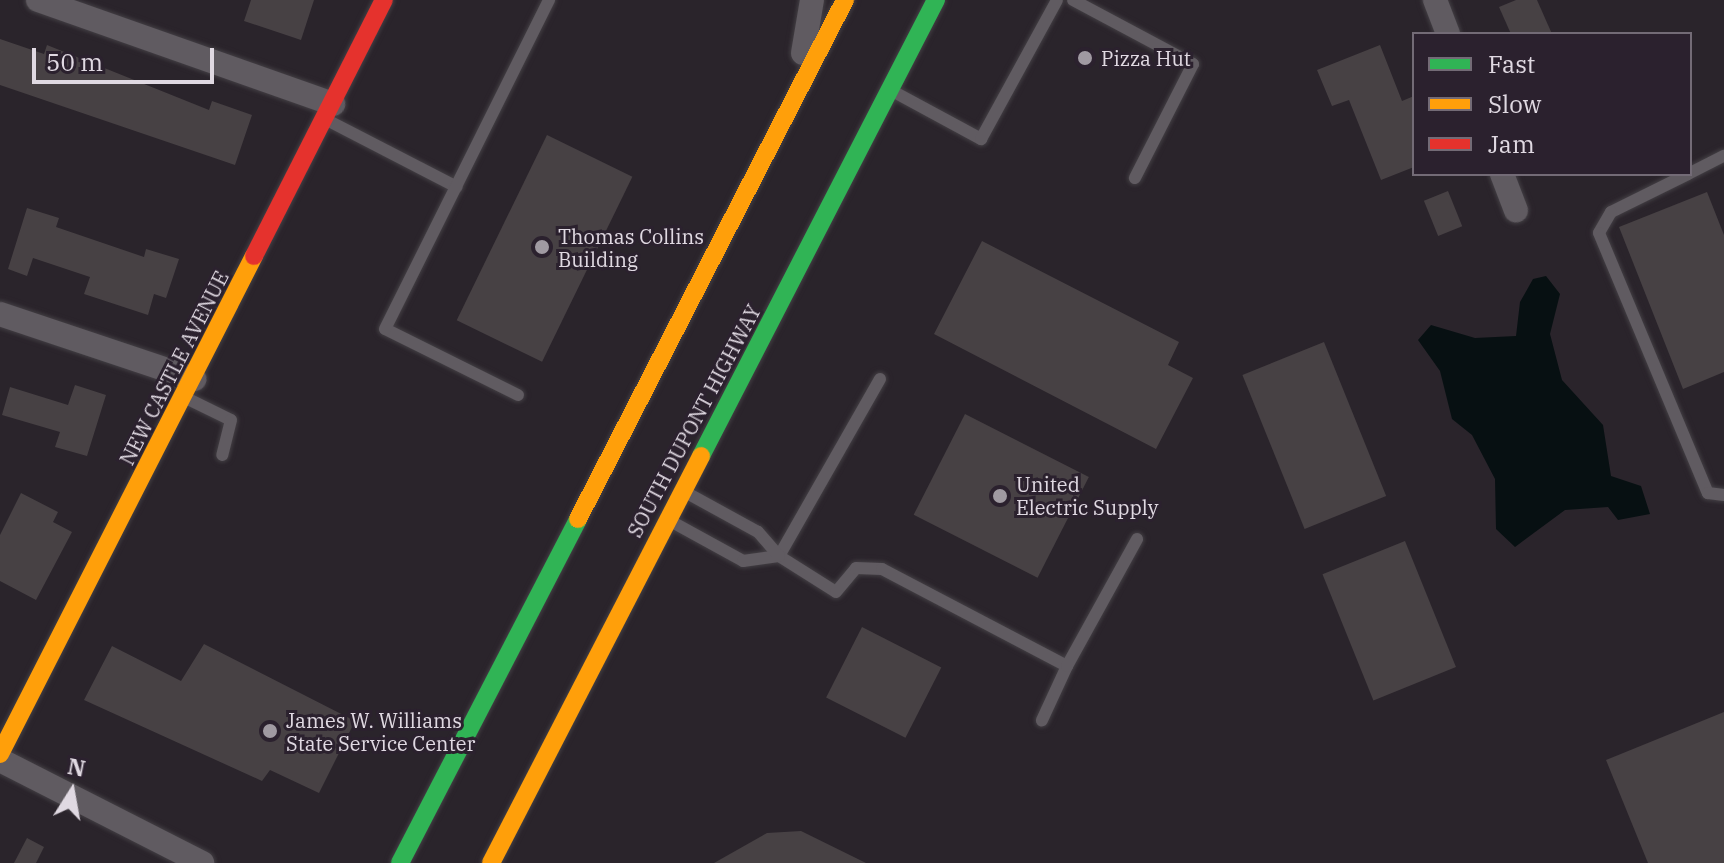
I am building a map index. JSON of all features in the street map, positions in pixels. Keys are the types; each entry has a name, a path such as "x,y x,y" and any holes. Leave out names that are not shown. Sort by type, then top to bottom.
{"main road":[{"name":"NEW CASTLE AVENUE","path":"0,757 384,0"},
{"path":"400,863 845,0"},
{"name":"SOUTH DUPONT HIGHWAY","path":"491,862 664,518 893,92 936,0"}],"street":[{"path":"38,0 329,112"},
{"path":"794,100 812,0"},
{"path":"1435,0 1447,32"},
{"path":"1503,176 1516,210"},
{"path":"0,314 189,388"},
{"path":"0,757 202,863"}],"lane":[{"path":"518,395 385,329 549,0"},
{"path":"893,92 981,139 1057,0"},
{"path":"1073,0 1193,64 1135,178"},
{"path":"329,112 457,187"},
{"path":"1692,172 1724,156"},
{"path":"1685,176 1611,212 1599,233 1708,493 1724,495"},
{"path":"779,556 880,379"},
{"path":"189,388 231,420 222,455"},
{"path":"680,489 758,532 779,556 836,592 856,568 882,569 1067,666"},
{"path":"664,518 743,561 779,556"},
{"path":"1042,720 1067,666 1137,539"}],"shaded area":[{"path":"1546,276 1560,294 1550,334 1562,380 1603,425 1611,476 1641,486 1650,514 1618,520 1608,507 1565,510 1515,547 1496,529 1495,479 1472,435 1452,419 1440,371 1418,340 1431,325 1475,338 1516,336 1520,302 1533,279"}],"building":[{"path":"251,0 314,0 301,40 244,21"},
{"path":"1516,0 1537,0 1551,32 1510,32 1499,7"},
{"path":"0,39 44,54 47,45 209,110 212,101 252,115 235,165 0,85"},
{"path":"1380,45 1402,101 1412,97 1412,168 1381,180 1349,100 1332,106 1317,70"},
{"name":"Thomas Collins Building","path":"547,135 632,177 542,362 457,320"},
{"path":"1448,191 1462,226 1438,236 1424,201"},
{"path":"1707,192 1724,235 1724,372 1683,389 1619,227"},
{"path":"27,208 59,218 56,227 144,257 146,249 179,259 166,298 154,294 148,315 84,294 90,277 33,258 27,276 8,269"},
{"path":"982,241 1179,342 1168,365 1193,378 1156,449 934,334"},
{"path":"1324,342 1386,496 1305,529 1242,375"},
{"path":"75,385 106,395 87,456 55,447 60,432 2,415 10,387 68,405"},
{"name":"United Electric Supply","path":"965,414 1089,477 1038,578 914,515"},
{"path":"21,493 58,512 53,522 72,532 36,600 0,581 0,535"},
{"path":"1405,541 1456,667 1373,700 1322,574"},
{"path":"862,627 941,667 905,738 826,697"},
{"name":"James W. Williams State Service Center","path":"204,644 355,721 319,793 270,770 262,781 84,700 112,646 181,681"},
{"path":"1724,712 1724,863 1648,863 1606,760"},
{"path":"801,831 866,863 714,863 767,833"},
{"path":"27,838 44,847 36,863 14,863"}],"traffic: fast":[{"path":"701,456 936,0"},
{"path":"400,863 578,519"}],"traffic: slow":[{"path":"578,519 845,0"},
{"path":"0,754 254,256"},
{"path":"491,863 701,456"}],"traffic: jam":[{"path":"254,256 384,0"}],"place":[{"name":"Pizza Hut","path":"1085,58"},
{"name":"Thomas Collins Building","path":"542,247"},
{"name":"United Electric Supply","path":"1000,496"},
{"name":"James W. Williams State Service Center","path":"270,731"}]}
